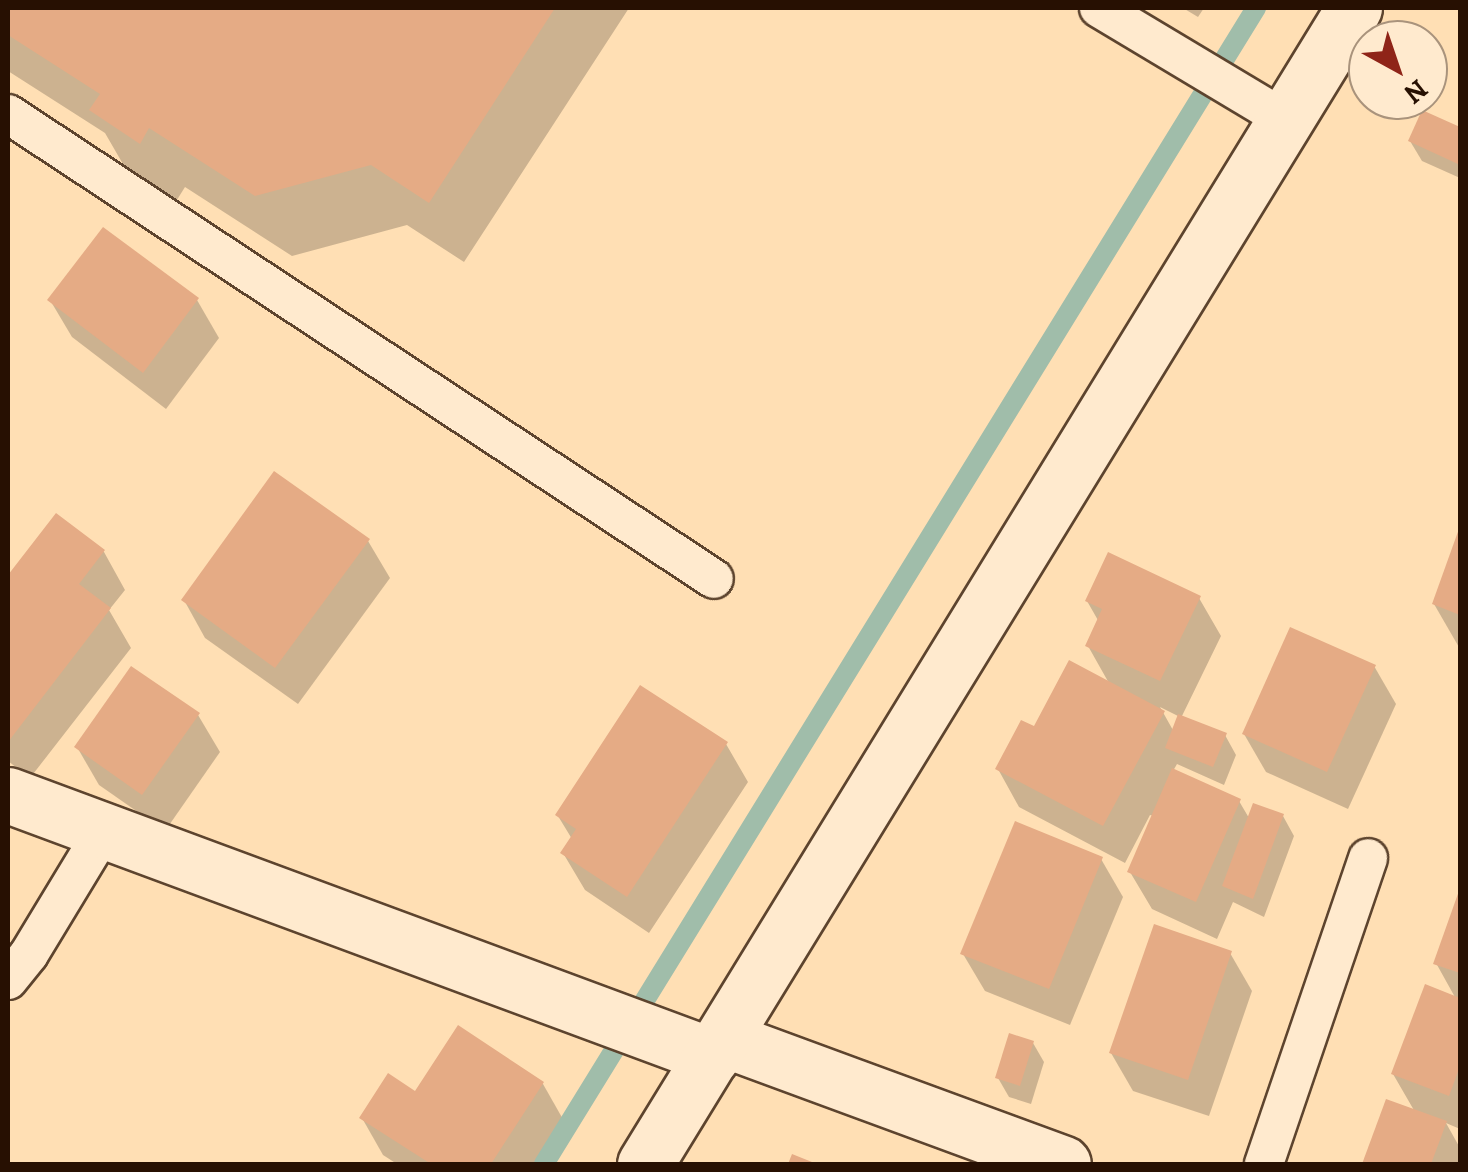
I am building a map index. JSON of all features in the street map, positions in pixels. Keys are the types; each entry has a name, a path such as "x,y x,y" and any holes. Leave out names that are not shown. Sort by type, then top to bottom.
{"street":[{"path":"646,1164 1354,8"},
{"path":"8,795 652,1034 718,1047 1063,1164"}],"lane":[{"path":"1099,8 1286,120"},
{"path":"8,114 714,579"},
{"path":"8,980 29,954 104,830"},
{"path":"1264,1164 1368,858"}],"building":[{"path":"8,8 555,8 429,203 371,165 255,196 149,128 140,144 89,110 100,94 8,35"},
{"path":"1417,120 1444,120 1460,127 1458,164 1408,141"},
{"path":"103,227 199,298 143,373 47,300"},
{"path":"274,471 370,539 275,668 181,600"},
{"path":"56,513 105,550 79,584 111,608 8,742 8,575"},
{"path":"1460,526 1460,615 1432,604"},
{"path":"1108,552 1201,596 1160,681 1085,646 1102,609 1085,601"},
{"path":"1290,627 1376,665 1327,772 1242,734"},
{"path":"1069,660 1165,711 1103,826 995,769 1021,720 1034,726"},
{"path":"131,666 200,713 142,795 74,747"},
{"path":"640,685 728,742 627,897 560,853 576,829 555,815"},
{"path":"1178,714 1227,733 1213,767 1165,748"},
{"path":"1172,768 1241,799 1196,902 1127,872"},
{"path":"1253,803 1284,814 1253,899 1222,886"},
{"path":"1015,821 1103,857 1049,989 960,954"},
{"path":"1460,888 1460,973 1433,964"},
{"path":"1154,924 1232,951 1188,1080 1109,1053"},
{"path":"1425,984 1460,998 1460,1066 1449,1096 1391,1074"},
{"path":"458,1025 544,1082 491,1164 431,1164 359,1118 388,1073 415,1091"},
{"path":"1009,1033 1034,1041 1020,1086 995,1078"},
{"path":"1386,1099 1447,1121 1431,1164 1362,1164"},
{"path":"792,1154 817,1164 788,1164"}],"waterway":[{"path":"544,1164 1256,8"}]}
